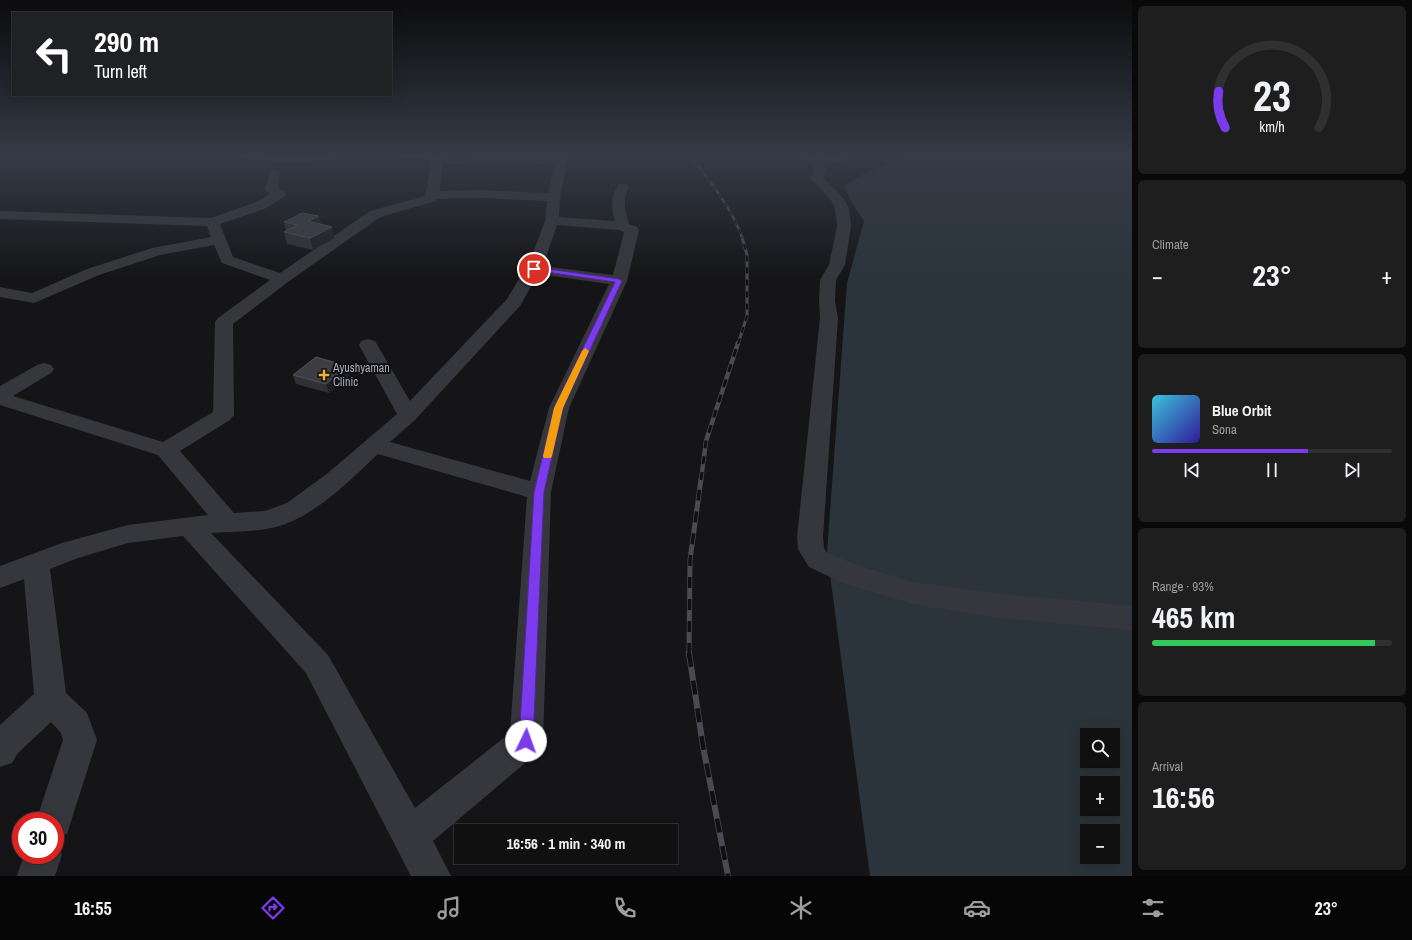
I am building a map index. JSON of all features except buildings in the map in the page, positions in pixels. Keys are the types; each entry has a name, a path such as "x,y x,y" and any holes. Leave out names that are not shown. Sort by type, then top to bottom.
{"street":[{"path":"4,217 212,222 259,206 277,196"},
{"path":"166,450 223,415 224,322 375,214 431,198 431,196"},
{"path":"410,836 526,741 539,492 559,408 619,281 632,230 622,226 553,209 491,196"},
{"path":"0,577 71,550 128,534 189,526 267,520 296,509 336,479 408,415 514,302 538,261 555,196"},
{"path":"618,196 618,213 622,226"},
{"path":"834,196 842,208 844,226 837,265 828,280 827,290 829,318 810,537 811,549 818,560 853,575 913,593 1001,606 1132,618"},
{"path":"212,222 227,260 282,280"},
{"path":"0,292 34,298 93,272 157,251 219,240"},
{"path":"534,269 619,281"},
{"path":"0,307 23,296"},
{"path":"368,345 408,415"},
{"path":"0,396 44,369"},
{"path":"0,396 166,450 228,523"},
{"path":"374,445 539,492"},
{"path":"189,526 317,664 432,876"},
{"path":"36,563 51,700 75,724 80,740 57,812"},
{"path":"0,751 6,742 51,700"},
{"path":"36,876 40,864"}],"shaded area":[{"path":"849,196 1132,196 1132,876 870,876 827,552 847,283 864,221"}],"railway":[{"path":"720,196 733,217 742,238"},
{"path":"738,344 747,316 747,255 742,237"},
{"path":"701,480 706,441 738,343"},
{"path":"689,653 690,560 701,479"},
{"path":"689,653 703,746 728,876"}],"slow traffic":[{"path":"547,456 559,408 585,351"}],"place":[{"name":"Ayushyaman Clinic","path":"324,375"}],"route":[{"path":"526,741 539,492 559,408 619,281 534,269"}]}
